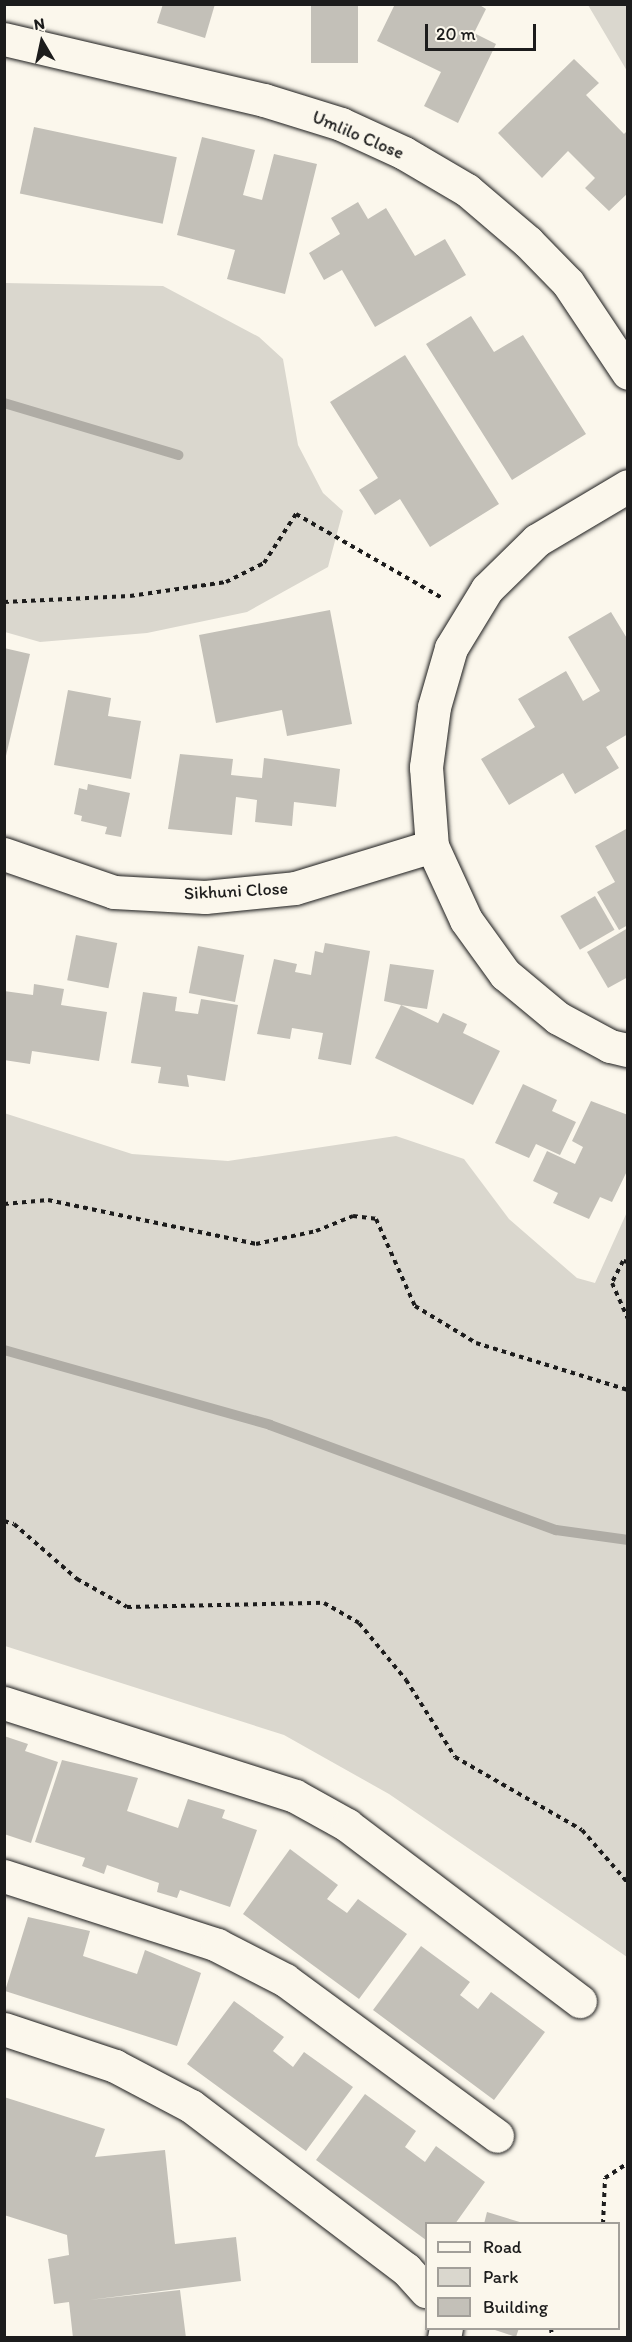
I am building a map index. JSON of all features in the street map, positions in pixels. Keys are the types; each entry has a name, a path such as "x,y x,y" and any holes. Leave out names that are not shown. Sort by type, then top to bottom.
{"street":[{"name":"Umlilo Close","path":"4,39 264,100 341,124 404,153 467,190 528,242 568,283 627,373"},
{"path":"627,486 537,540 487,589 451,648 434,706 426,767 432,846 466,920 505,974 558,1018 610,1046 627,1050"},
{"name":"Sikhuni Close","path":"4,854 114,892 206,897 295,888 432,846"},
{"path":"4,1703 295,1796 346,1825 580,2001"},
{"path":"4,1876 217,1944 285,1980 497,2136"},
{"path":"4,2029 115,2067 191,2106 406,2269 425,2290"}],"path":[{"path":"4,602 130,596 226,582 264,563 296,514 471,615"},
{"path":"4,1204 48,1200 256,1244 316,1231 353,1216 376,1218 415,1306 476,1343 627,1390"},
{"path":"627,1262 623,1261 612,1283 627,1319"},
{"path":"4,1521 14,1524 77,1578 127,1607 324,1603 359,1623 399,1672 455,1757 582,1830 627,1883"},
{"path":"603,2222 604,2178 627,2163"}],"green space":[{"path":"588,5 627,5 627,71"},
{"path":"4,283 163,286 259,337 283,359 298,445 323,493 343,511 328,567 247,612 147,633 40,642 5,632"},
{"path":"4,1113 132,1154 228,1161 396,1136 464,1159 509,1219 577,1278 595,1283 627,1212 627,1957 389,1794 284,1735 5,1646"}],"building":[{"path":"163,4 215,4 205,38 157,23"},
{"path":"311,4 358,4 358,63 311,63"},
{"path":"395,4 478,4 486,9 474,33 496,44 458,123 424,106 441,72 377,41"},
{"path":"574,59 599,83 586,95 624,134 628,130 628,193 609,211 585,188 595,178 568,151 542,178 498,133"},
{"path":"34,127 177,157 163,224 20,194"},
{"path":"202,137 255,150 243,195 262,200 274,154 317,164 285,294 227,279 235,250 177,235"},
{"path":"358,202 368,219 386,208 415,256 445,239 466,275 375,327 342,270 324,280 309,253 340,234 331,218"},
{"path":"471,316 494,352 523,335 586,434 512,480 426,344"},
{"path":"405,355 499,504 430,547 400,499 375,515 359,490 378,478 330,402"},
{"path":"330,610 352,724 287,736 282,710 216,723 199,635"},
{"path":"611,612 628,640 628,734 606,747 619,768 575,794 563,773 509,805 481,759 535,727 518,699 566,671 583,701 600,691 568,637"},
{"path":"4,648 30,654 5,760 4,760"},
{"path":"68,690 111,698 108,716 141,721 131,779 54,765"},
{"path":"180,754 233,759 231,775 262,778 264,758 340,769 336,807 294,802 292,826 255,822 257,800 236,797 232,835 168,829"},
{"path":"88,784 130,793 121,837 105,834 107,827 81,821 82,816 74,814 79,788 87,790"},
{"path":"628,828 628,925 619,930 597,892 615,882 595,846"},
{"path":"595,896 614,930 580,950 560,916"},
{"path":"628,928 628,977 608,988 587,952"},
{"path":"76,935 117,943 108,988 67,980"},
{"path":"325,943 370,951 351,1065 318,1059 323,1033 292,1028 290,1039 257,1034 274,959 297,964 295,972 311,975 315,951 323,953"},
{"path":"198,946 244,955 235,1002 189,993"},
{"path":"390,964 434,970 427,1009 384,1001"},
{"path":"34,984 64,989 61,1005 107,1012 99,1061 32,1051 30,1064 4,1060 4,991 33,995"},
{"path":"143,992 177,997 175,1011 198,1014 201,999 238,1005 225,1081 187,1075 189,1087 158,1083 161,1067 131,1063"},
{"path":"401,1005 438,1023 443,1013 467,1024 463,1033 500,1051 473,1105 375,1058"},
{"path":"523,1084 557,1100 552,1111 576,1122 560,1155 536,1144 529,1158 495,1143"},
{"path":"591,1101 628,1115 628,1169 612,1202 600,1197 589,1219 553,1203 558,1193 533,1181 547,1151 575,1164 583,1147 572,1141"},
{"path":"4,1736 28,1744 25,1751 58,1762 31,1843 4,1834"},
{"path":"62,1760 138,1778 127,1811 178,1828 188,1799 225,1810 222,1818 257,1830 230,1907 180,1890 177,1898 157,1892 159,1883 107,1865 104,1874 82,1866 85,1858 35,1842"},
{"path":"290,1849 338,1885 327,1899 347,1913 358,1899 407,1934 359,1999 243,1914"},
{"path":"28,1917 90,1931 83,1956 137,1974 145,1950 201,1973 177,2046 5,1991"},
{"path":"421,1946 470,1982 460,1995 478,2009 491,1992 545,2032 494,2100 373,2010"},
{"path":"234,2001 284,2037 273,2051 293,2067 304,2052 353,2087 306,2151 187,2064"},
{"path":"365,2094 416,2131 405,2147 425,2162 436,2146 485,2182 456,2222 425,2222 425,2239 316,2160"},
{"path":"4,2097 105,2129 95,2157 165,2150 175,2244 236,2237 241,2281 89,2300 180,2290 186,2338 73,2338 69,2302 54,2304 48,2259 69,2255 67,2235 4,2215"},
{"path":"487,2212 520,2222 484,2222"},
{"path":"495,2330 518,2330 516,2337"}],"waterway":[{"path":"4,403 178,455"},
{"path":"4,1350 270,1425 556,1530 628,1540"}]}
